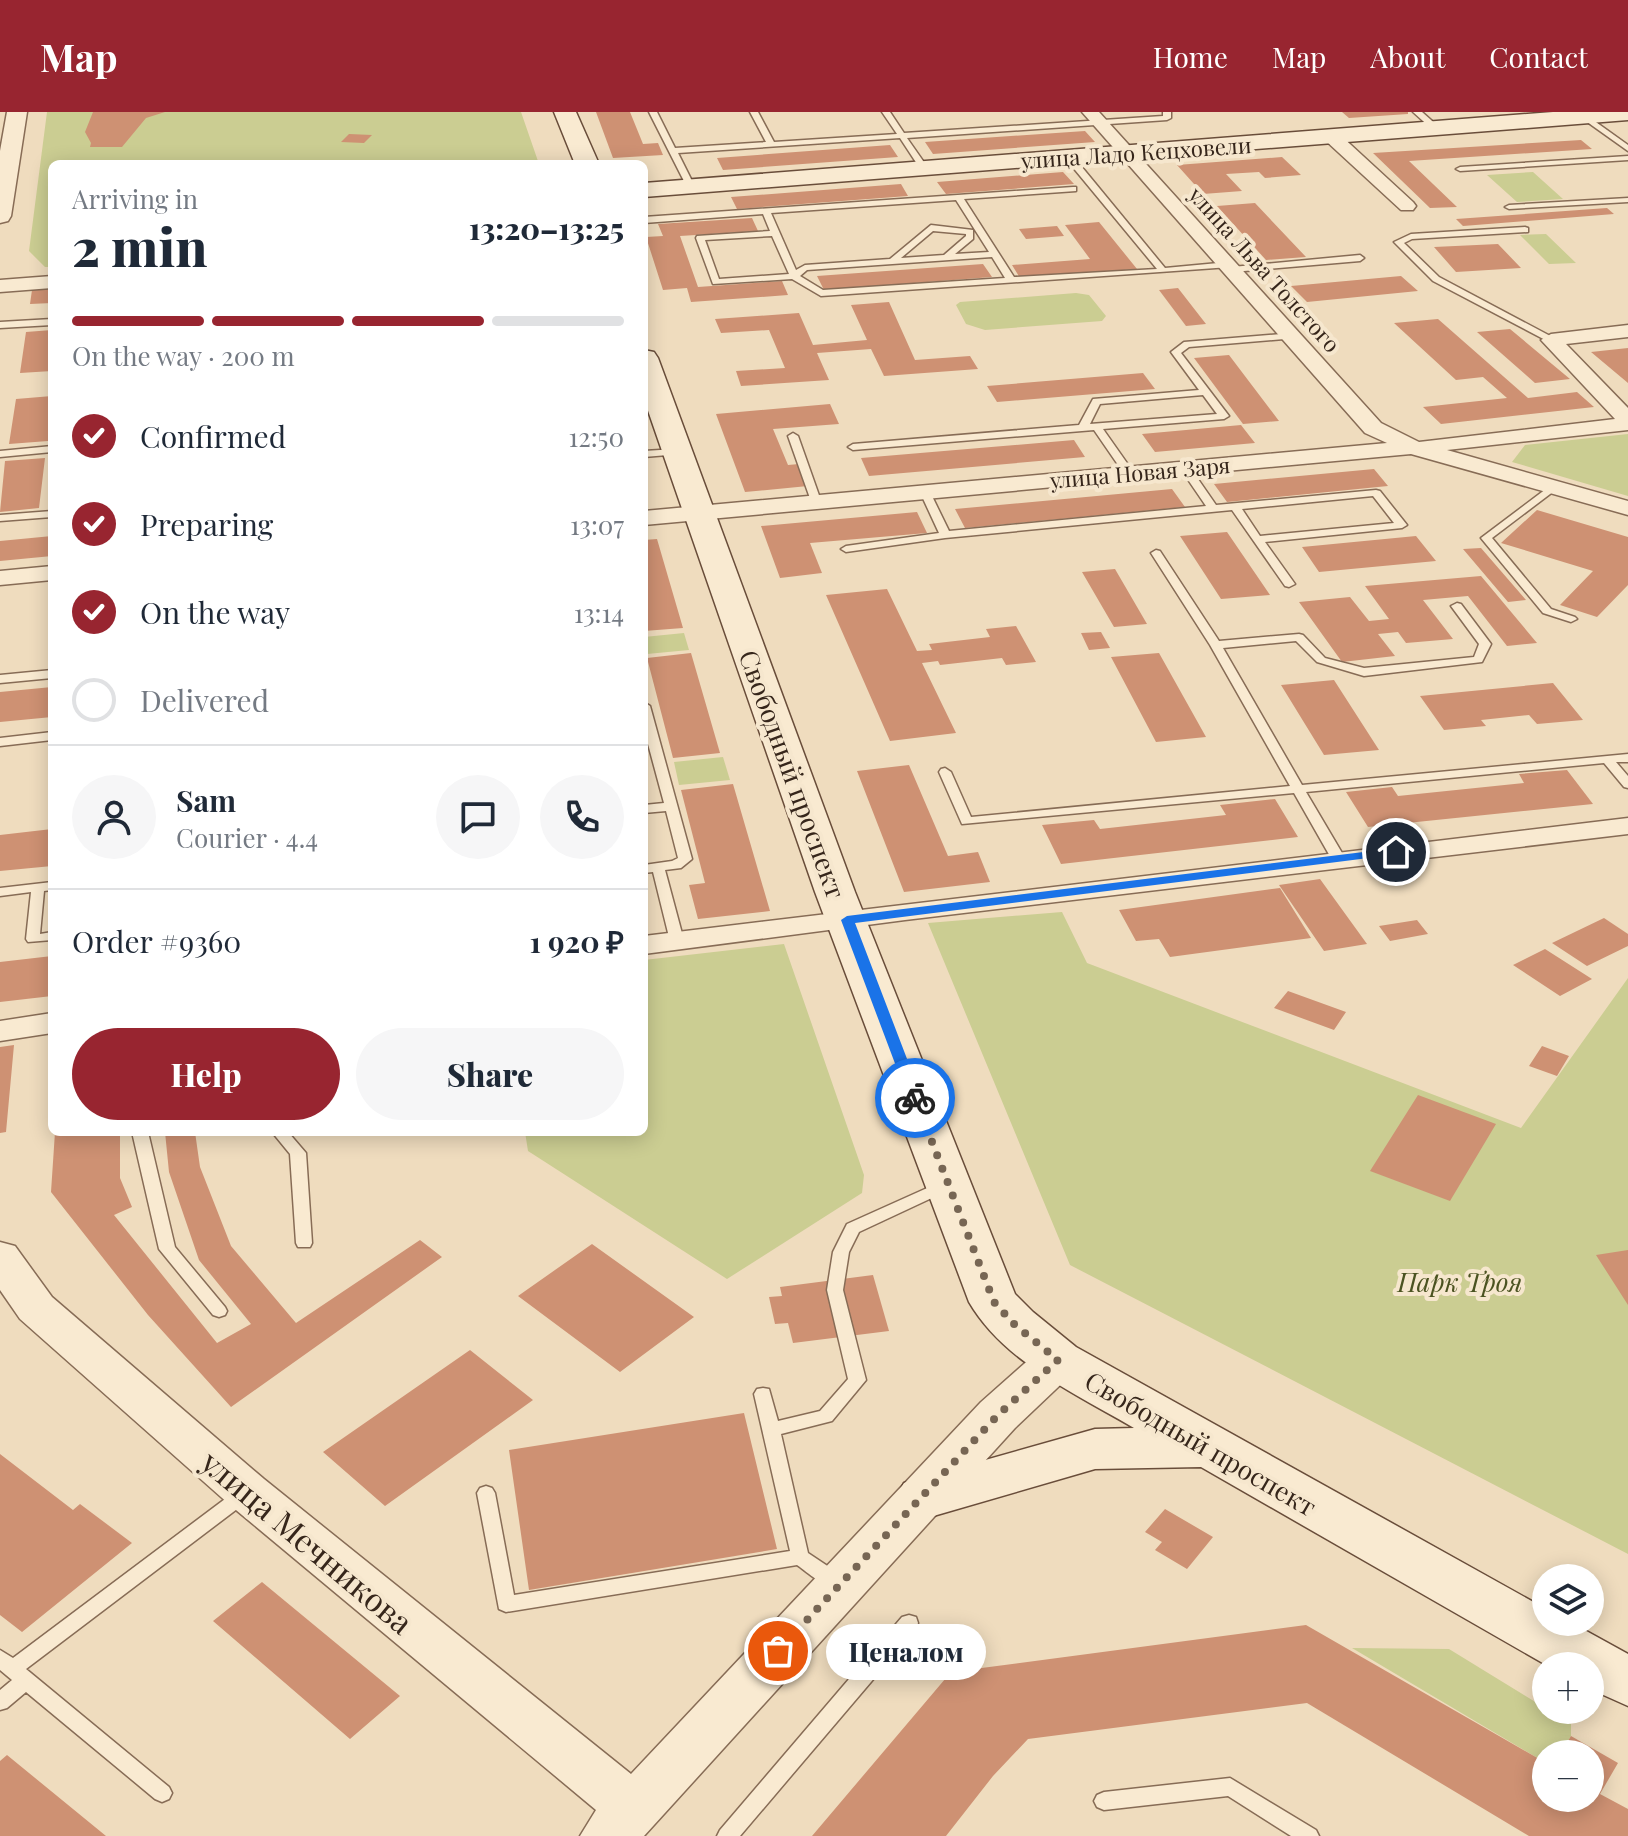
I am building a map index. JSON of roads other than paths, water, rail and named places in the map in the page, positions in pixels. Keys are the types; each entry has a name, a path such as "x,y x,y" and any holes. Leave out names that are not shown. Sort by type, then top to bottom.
{"main road":[{"name":"улица Ладо Кецховели","path":"648,190 1628,113"},
{"path":"550,116 584,160"},
{"path":"648,183 687,187"},
{"name":"Свободный проспект","path":"648,370 847,920 994,1302 1015,1325 1058,1360 1628,1682"},
{"path":"923,1498 1095,1449 1208,1447"}],"street":[{"path":"0,216 5,164 17,112"},
{"name":"улица Льва Толстого","path":"1094,116 1373,428 1412,447"},
{"path":"1332,137 1407,206"},
{"path":"0,286 48,282"},
{"path":"1551,340 1628,331"},
{"path":"1551,340 1628,422"},
{"path":"1412,447 1628,422"},
{"name":"улица Новая Заря","path":"648,517 1412,447 1628,508"},
{"path":"0,578 48,573"},
{"path":"648,945 1338,858 1628,826"},
{"path":"0,1031 48,1024"},
{"name":"улица Мечникова","path":"0,1257 36,1308 247,1492 553,1745 621,1822"},
{"path":"621,1822 820,1570 923,1498 998,1415 1058,1360"}],"lane":[{"path":"653,112 687,187"},
{"path":"754,112 771,144"},
{"path":"886,112 924,168"},
{"path":"671,151 1094,116 1167,118 1167,112"},
{"path":"1417,112 1436,128"},
{"path":"1586,117 1628,149"},
{"path":"1069,157 1163,271"},
{"path":"1460,169 1628,158"},
{"path":"648,220 1073,189"},
{"path":"958,197 1011,280"},
{"path":"1509,207 1628,200"},
{"path":"766,211 794,276 821,293 1360,258"},
{"path":"891,262 931,228 972,234 946,258"},
{"path":"1525,230 1411,237 1398,242 1436,279 1551,340"},
{"path":"775,233 700,238 716,282 794,276 805,268 995,254"},
{"path":"0,325 48,322"},
{"path":"853,447 1224,416 1176,352 1187,344 1293,336"},
{"path":"1083,428 1096,401 1206,392"},
{"path":"1097,427 1129,473"},
{"path":"793,436 816,501"},
{"path":"0,454 48,449"},
{"path":"648,454 676,452"},
{"path":"1185,468 1213,509"},
{"path":"1554,486 1486,538 1547,611 1571,619"},
{"path":"925,492 945,535"},
{"path":"846,549 945,535 1376,493 1402,525 1259,539"},
{"path":"1235,507 1289,584"},
{"path":"0,518 48,510"},
{"path":"1156,553 1216,645 1338,858"},
{"path":"1216,645 1299,637 1321,660 1364,672 1478,660 1485,644 1457,606"},
{"path":"0,679 48,674"},
{"path":"648,720 685,859 676,865 651,868 677,941"},
{"path":"0,742 48,736"},
{"path":"945,772 967,821 1628,758"},
{"path":"1607,759 1628,784"},
{"path":"648,809 672,806"},
{"path":"0,892 45,887 33,939 48,937"},
{"path":"141,1136 167,1249 219,1311"},
{"path":"283,1136 298,1153 304,1243"},
{"path":"772,1429 826,1416 857,1380 835,1290 841,1252 853,1228 947,1184"},
{"path":"486,1493 506,1604 820,1570 763,1394"},
{"path":"0,1702 12,1670 247,1492"},
{"path":"727,1836 909,1623"},
{"path":"12,1670 162,1793"},
{"path":"1104,1801 1230,1787 1309,1836"}],"place":[{"name":"Ценалом","path":"778,1651"}],"park label":[{"name":"Парк Троя","path":"1460,1281"}]}
